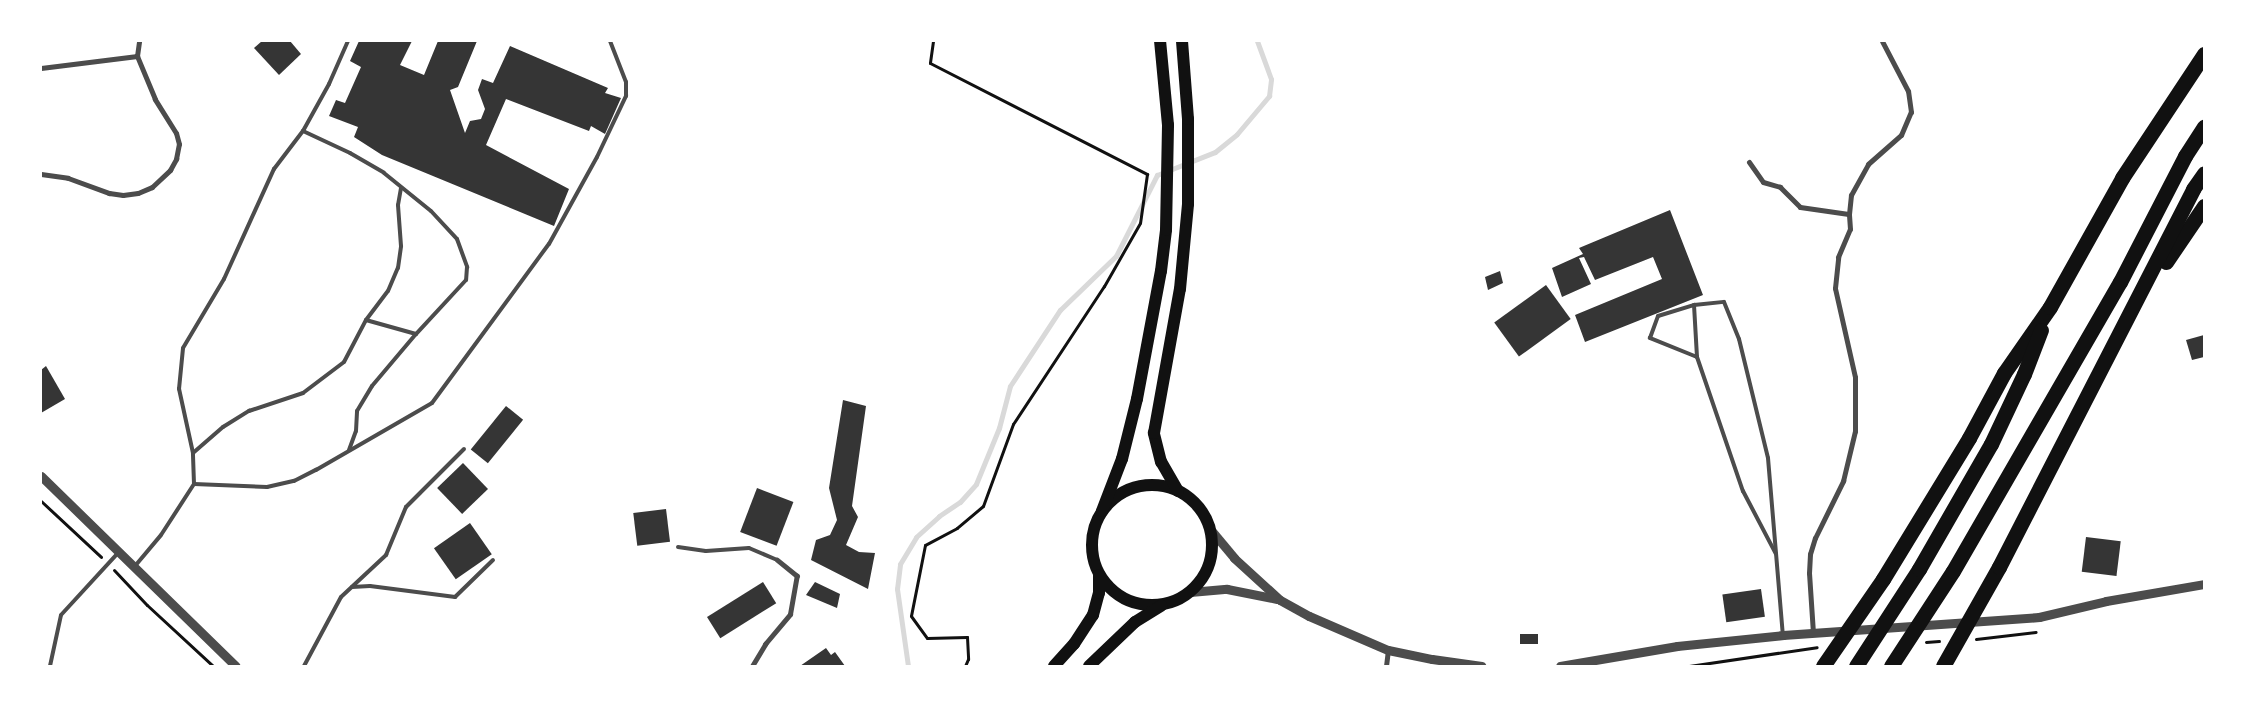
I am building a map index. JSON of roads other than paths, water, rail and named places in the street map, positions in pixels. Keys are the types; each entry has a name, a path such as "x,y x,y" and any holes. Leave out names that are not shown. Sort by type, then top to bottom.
{"highway":[{"path":"1823,666 1883,580 1969,438 2004,373 2050,307 2122,178 2204,54"},
{"path":"1891,666 1953,571 2120,282 2185,156 2204,127"},
{"path":"1943,666 1999,567 2193,189 2204,173"},
{"path":"2132,310 2204,206"},
{"path":"1856,666 1919,569 1991,444 2024,374 2050,307"}],"main road":[{"path":"1054,666 1080,637 1093,615 1099,593 1099,575 1092,549 1092,536 1122,458 1137,399 1162,271 1166,230 1168,124 1160,41"},
{"path":"1089,666 1136,622 1190,592 1202,579 1209,564 1212,546 1210,529 1198,507 1178,491 1161,462 1154,433 1180,289 1188,204 1188,129 1182,41"},
{"path":"1102,511 1114,499 1128,490 1145,486 1162,486 1178,491"},
{"path":"1099,575 1111,590 1127,600 1146,605 1166,604"}],"street":[{"path":"41,174 68,178 109,193 123,195 138,194 152,187 170,170 176,159 179,144 176,133 155,99 137,56 139,41"},
{"path":"1813,633 1809,573 1810,554 1815,538 1843,481 1855,431 1855,377 1835,282 1838,258 1850,229 1851,195 1868,164 1900,135 1911,112 1908,91 1882,41"},
{"path":"41,68 137,56"},
{"path":"1750,162 1763,182 1780,187 1800,208 1849,214"},
{"path":"41,476 236,666"},
{"path":"1210,529 1234,558 1280,600 1332,627 1388,650 1432,660 1482,666"},
{"path":"752,666 765,644 790,614 797,576 778,560"},
{"path":"1560,666 1677,646 1783,635 2038,617 2204,584"},
{"path":"1190,592 1227,589 1280,600"},
{"path":"1386,666 1388,650"}],"lane":[{"path":"134,567 161,535 194,484 193,454 179,389 183,348 224,279 274,169 303,131 329,84 348,41"},
{"path":"194,484 240,487 276,485 294,481 432,403 549,244 593,164 626,96 625,77 610,41"},
{"path":"303,131 350,153 384,173 431,212 457,239 467,267 466,280 416,334 372,386 357,411 356,431 349,451"},
{"path":"193,454 223,427 249,411 303,393 344,362 366,320 388,291 398,268 401,246 398,204 402,188"},
{"path":"1698,357 1650,338 1658,316 1694,305 1724,302 1739,339 1768,458 1783,635"},
{"path":"1694,305 1698,357 1743,491 1777,556"},
{"path":"366,320 416,334"},
{"path":"304,666 341,597 386,555 406,507 464,449"},
{"path":"678,547 706,551 749,548 778,560"},
{"path":"50,666 61,615 119,552"},
{"path":"352,587 370,586 455,597 493,560"}],"waterway":[{"path":"908,666 897,589 900,564 916,537 939,516 960,502 976,484 999,428 1010,386 1060,310 1116,256 1157,175 1215,152 1237,134 1269,96 1271,79 1257,41"}]}
